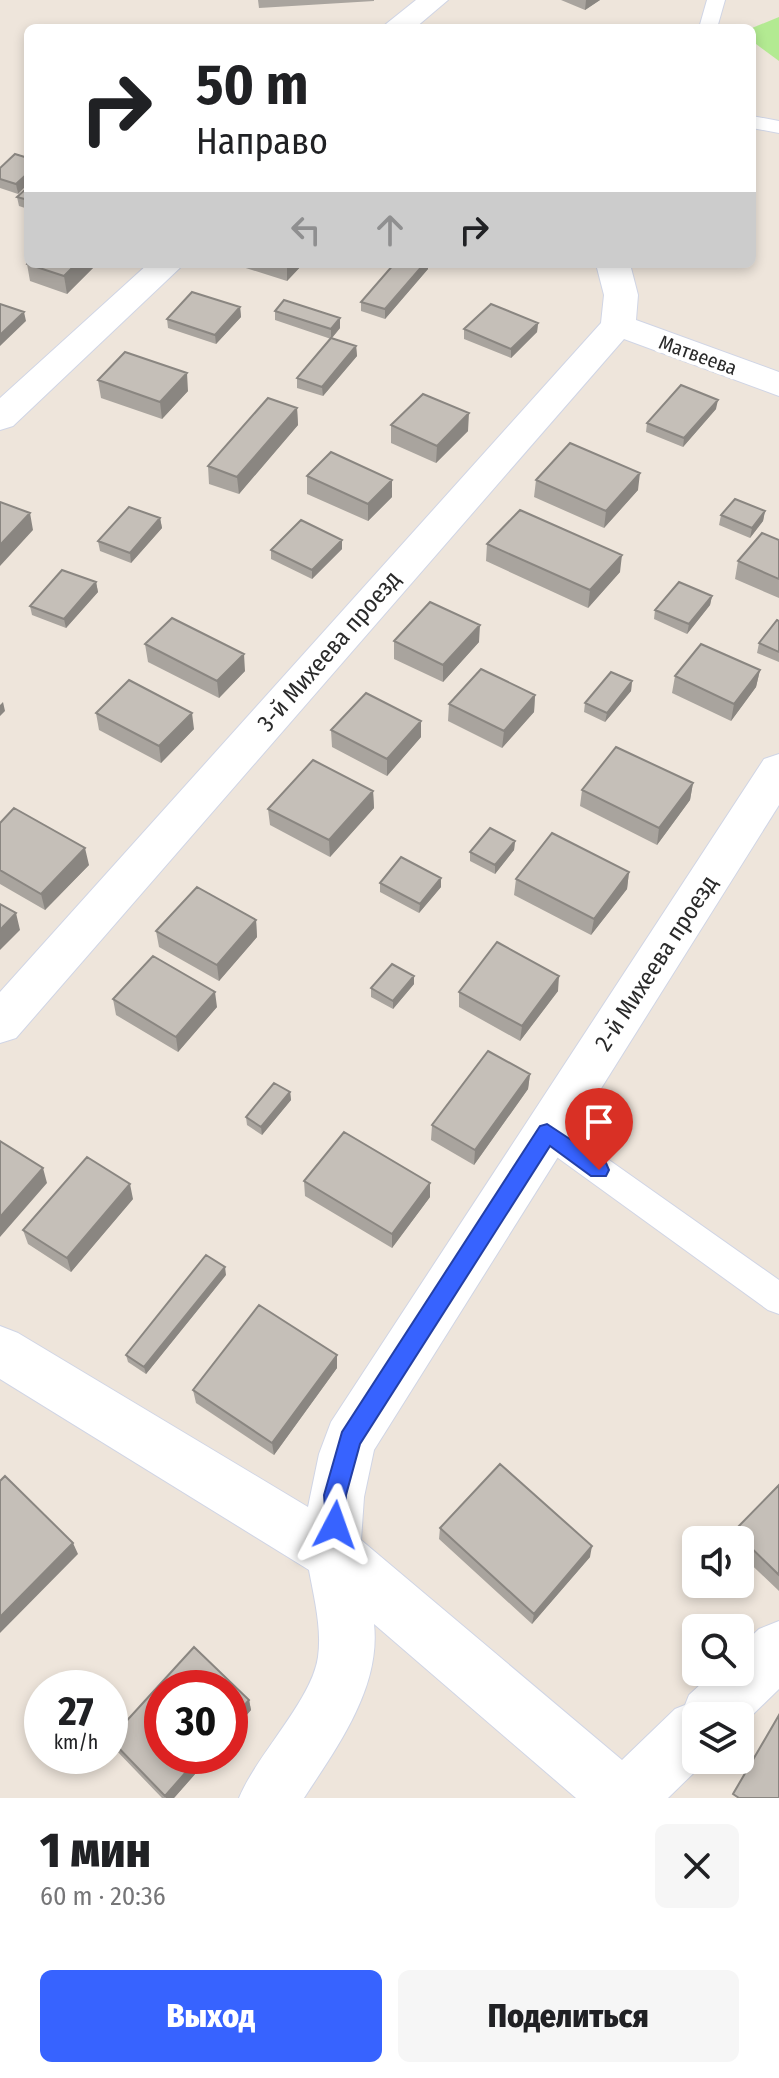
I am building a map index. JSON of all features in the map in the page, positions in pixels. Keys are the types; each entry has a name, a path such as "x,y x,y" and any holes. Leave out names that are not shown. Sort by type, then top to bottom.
{"street":[{"path":"401,24 434,0"},
{"path":"0,418 163,268"},
{"path":"614,268 621,295 618,325"},
{"name":"Матвеева","path":"618,325 779,385"},
{"name":"3-й Михеева проезд","path":"0,1024 618,325"},
{"name":"2-й Михеева проезд","path":"269,1798 315,1727 346,1662 347,1612 335,1554 335,1495 350,1440 779,770"},
{"path":"0,1350 335,1554 623,1798 682,1743"},
{"path":"724,1702 779,1649"}],"lane":[{"path":"709,24 716,0"},
{"path":"756,123 779,127"},
{"path":"547,1133 779,1299"}],"green space":[{"path":"779,17 779,61 756,44 756,26"}],"building":[{"path":"15,154 24,157 24,177 16,184 0,179 0,168"},
{"path":"39,268 72,268 64,276"},
{"path":"391,268 421,268 385,309 361,302"},
{"path":"192,292 240,307 215,335 167,319"},
{"path":"284,300 340,318 331,329 275,311"},
{"path":"0,304 24,312 0,335"},
{"path":"491,304 538,323 511,349 464,329"},
{"path":"331,338 356,346 322,387 297,378"},
{"path":"125,352 187,373 160,402 98,380"},
{"path":"681,385 718,400 684,438 647,423"},
{"path":"423,394 469,413 437,446 391,425"},
{"path":"268,398 297,408 237,477 208,466"},
{"path":"570,443 640,473 606,511 536,480"},
{"path":"331,452 392,480 368,504 307,476"},
{"path":"735,499 765,511 752,528 721,515"},
{"path":"0,502 30,513 0,545"},
{"path":"129,507 160,518 130,553 98,541"},
{"path":"520,510 622,555 590,590 487,544"},
{"path":"301,520 342,540 312,570 271,550"},
{"path":"762,533 779,540 779,579 738,561"},
{"path":"62,570 96,582 64,619 30,606"},
{"path":"679,582 712,596 689,624 655,610"},
{"path":"430,602 480,625 443,665 394,641"},
{"path":"172,618 244,654 217,681 145,644"},
{"path":"779,621 779,652 759,643"},
{"path":"701,644 760,670 734,704 675,676"},
{"path":"481,669 535,695 504,731 449,704"},
{"path":"611,672 632,681 607,713 585,703"},
{"path":"129,680 192,713 159,746 96,713"},
{"path":"366,693 421,721 387,759 331,730"},
{"path":"616,747 693,783 659,828 582,790"},
{"path":"313,760 373,791 329,840 268,809"},
{"path":"14,808 85,848 41,894 0,870 0,823"},
{"path":"490,828 515,841 495,865 470,852"},
{"path":"552,833 629,872 594,919 516,879"},
{"path":"401,857 441,878 420,904 380,883"},
{"path":"197,887 256,920 217,965 156,931"},
{"path":"0,904 16,913 0,930"},
{"path":"497,942 559,976 522,1026 459,992"},
{"path":"153,956 215,992 176,1037 113,999"},
{"path":"392,964 414,976 393,1001 371,988"},
{"path":"488,1051 530,1074 475,1150 432,1125"},
{"path":"274,1083 290,1092 261,1127 246,1117"},
{"path":"344,1132 430,1183 392,1234 304,1181"},
{"path":"0,1141 43,1168 0,1217"},
{"path":"87,1157 130,1184 67,1258 23,1230"},
{"path":"206,1255 225,1267 144,1367 126,1355"},
{"path":"259,1305 337,1355 272,1443 193,1390"},
{"path":"500,1464 592,1546 534,1614 440,1528"},
{"path":"5,1476 73,1543 0,1617 0,1481"},
{"path":"779,1485 779,1575 754,1551 754,1526 739,1526"},
{"path":"194,1647 218,1670 173,1670"},
{"path":"144,1702 144,1774 184,1774 165,1796 128,1758 128,1719"},
{"path":"779,1715 779,1798 739,1798 733,1794 745,1774 754,1774 754,1758"}],"route":[{"path":"335,1525 335,1495 350,1440 547,1133 599,1170"}]}
